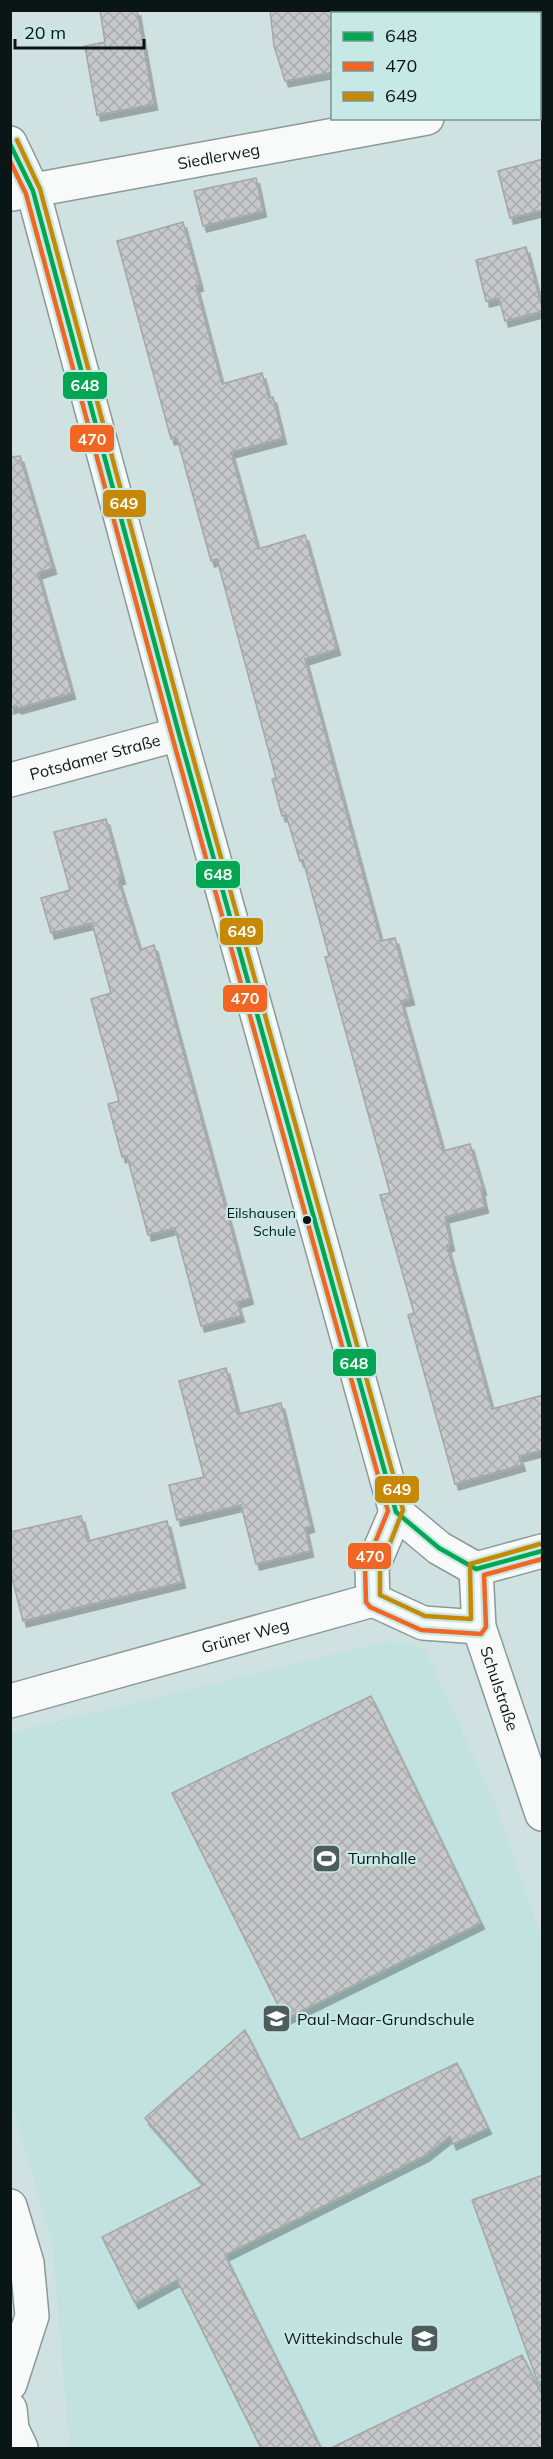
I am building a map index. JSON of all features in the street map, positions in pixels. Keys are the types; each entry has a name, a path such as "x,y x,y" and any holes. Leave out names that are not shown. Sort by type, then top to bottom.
{"street":[{"name":"Siedlerweg","path":"22,193 416,120"},
{"path":"10,143 22,193 179,734 396,1512 439,1548 476,1569 543,1551"},
{"name":"Potsdamer Straße","path":"10,780 179,734"},
{"path":"396,1512 372,1568 373,1600 423,1623 479,1627"},
{"name":"Schulstraße","path":"476,1569 479,1627 543,1814"},
{"name":"Grüner Weg","path":"10,1701 373,1600"},
{"path":"10,2206 27,2263 32,2316 16,2350 10,2384"}],"shaded area":[{"name":"Paul-Maar-Grundschule","path":"389,1641 410,1644 426,1651 493,1799 542,1938 542,2448 70,2448 52,2241 11,2101 10,1733"}],"building":[{"path":"100,10 137,10 154,104 97,115 85,46 105,42"},
{"path":"270,10 333,10 331,12 331,72 285,81 274,46"},
{"path":"543,159 543,210 510,218 498,171"},
{"path":"256,178 263,211 203,226 194,191"},
{"path":"183,222 200,285 196,286 222,384 262,373 269,398 273,397 283,438 231,452 258,549 305,535 337,649 305,659 381,941 395,938 411,999 401,1001 443,1151 470,1144 483,1189 481,1190 485,1207 445,1217 451,1245 447,1246 492,1409 543,1395 543,1450 519,1456 522,1465 455,1484 408,1315 414,1313 380,1195 390,1193 325,957 329,956 303,860 300,861 286,815 282,816 272,779 276,778 217,559 211,561 177,438 171,439 117,241"},
{"path":"526,247 543,311 505,321 499,298 486,301 476,260"},
{"path":"20,456 53,568 38,573 72,693 18,708 17,706 10,708 10,457"},
{"path":"106,819 122,878 118,879 140,950 154,945 250,1298 237,1302 241,1316 201,1326 175,1228 148,1235 127,1156 122,1157 108,1104 119,1101 91,999 111,993 92,923 51,933 41,898 70,890 54,832"},
{"path":"226,1368 238,1414 281,1403 311,1526 305,1528 310,1551 256,1564 241,1505 177,1520 169,1485 204,1477 179,1381"},
{"path":"81,1516 88,1541 167,1521 182,1582 23,1621 10,1570 10,1532"},
{"name":"Turnhalle","path":"371,1696 481,1923 285,2019 172,1793"},
{"path":"245,2030 300,2140 457,2063 488,2128 453,2144 450,2136 426,2155 225,2255 321,2448 261,2448 177,2280 135,2303 102,2237 204,2185 145,2118"},
{"path":"543,2175 543,2382 538,2383 472,2200"},
{"path":"522,2355 543,2397 543,2448 331,2448"}],"transit line":[{"name":"649","path":"17,140 40,189 186,732 403,1510 380,1569 380,1595 425,1616 471,1619 470,1564 540,1544"},
{"name":"648","path":"10,144 33,191 179,734 396,1512 439,1548 476,1569"},
{"name":"470","path":"10,161 26,194 172,736 388,1511 365,1567 366,1602 370,1607 421,1630 481,1634 486,1627 484,1575 542,1559"},
{"name":"648","path":"476,1569 542,1551"}],"place":[{"name":"Eilshausen Schule","path":"307,1220"},
{"name":"Turnhalle","path":"327,1858"},
{"name":"Paul-Maar-Grundschule","path":"276,2019"},
{"name":"Wittekindschule","path":"424,2338"}]}
